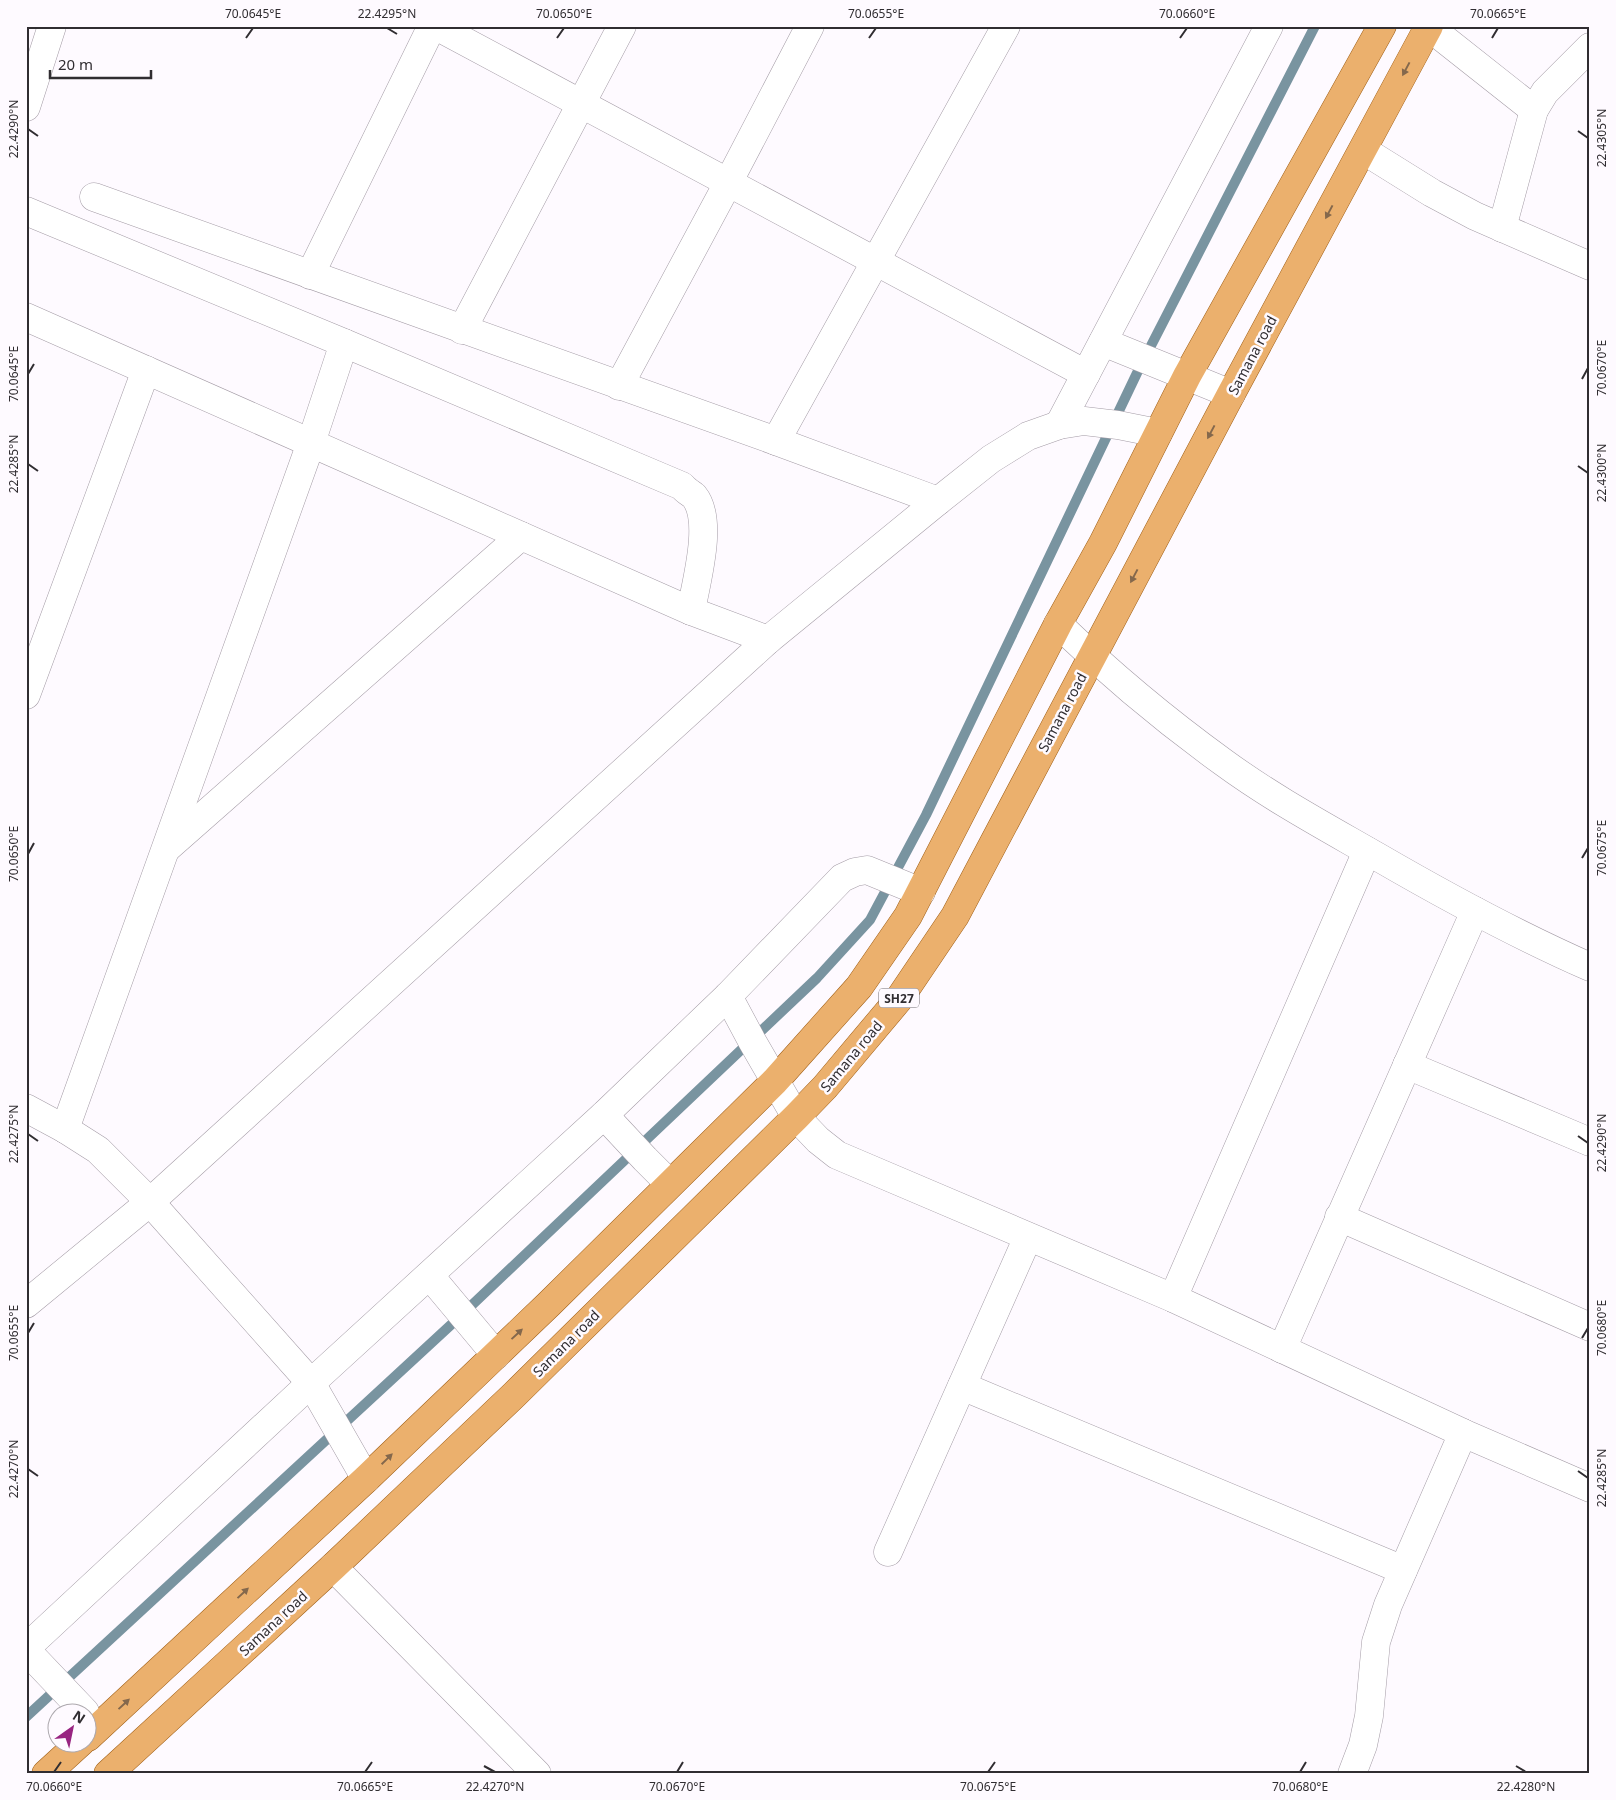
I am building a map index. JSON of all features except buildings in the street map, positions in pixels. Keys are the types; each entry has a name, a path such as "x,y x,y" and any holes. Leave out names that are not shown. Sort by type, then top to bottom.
{"main road":[{"name":"SH27","path":"98,1718 366,1479 549,1304 775,1081 858,987 908,916 1187,376 1382,26"},
{"name":"Samana road","path":"108,1774 333,1567 514,1396 796,1117 825,1087 899,999 955,916 1231,394 1429,27"},
{"name":"SH27","path":"46,1774 66,1752"}],"street":[{"path":"26,107 52,26"},
{"path":"310,275 432,26"},
{"path":"436,26 1086,374"},
{"path":"462,330 622,26"},
{"path":"619,386 810,26"},
{"path":"776,441 1006,26"},
{"path":"1072,423 1086,374 1270,26"},
{"path":"1429,27 1534,110"},
{"path":"1502,228 1534,110 1545,92 1590,47"},
{"path":"1363,150 1432,193 1475,216 1590,266"},
{"path":"94,197 776,441 938,501"},
{"path":"26,211 682,486 694,497 703,516 704,536 691,611"},
{"path":"26,317 691,611 768,640"},
{"path":"1103,342 1231,394"},
{"path":"64,1129 311,444 344,343"},
{"path":"26,695 146,370"},
{"path":"26,1304 150,1202 768,640 991,460 1028,436 1072,423 1118,425 1158,434"},
{"path":"165,849 521,536"},
{"path":"1058,624 1092,656 1165,718 1225,763 1299,811 1442,894 1590,967"},
{"path":"1174,1298 1367,851"},
{"path":"71,1702 58,1683 26,1649 311,1383 438,1285 604,1115 734,1006 842,878 855,872 878,874 921,892"},
{"path":"1282,1349 1475,911"},
{"path":"734,1006 752,1042 796,1117 818,1140 837,1155 1174,1298 1463,1433 1590,1488"},
{"path":"1407,1065 1590,1142"},
{"path":"26,1108 98,1150 150,1202 311,1383 366,1479"},
{"path":"604,1115 670,1183"},
{"path":"1339,1217 1590,1327"},
{"path":"888,1552 1028,1237"},
{"path":"438,1285 496,1354"},
{"path":"962,1386 1403,1570"},
{"path":"1352,1774 1364,1745 1369,1716 1376,1642 1388,1605 1463,1433"},
{"path":"333,1567 537,1774"}],"waterway":[{"path":"26,1717 454,1322 817,978 870,920 926,815 1137,373 1315,26"}]}
